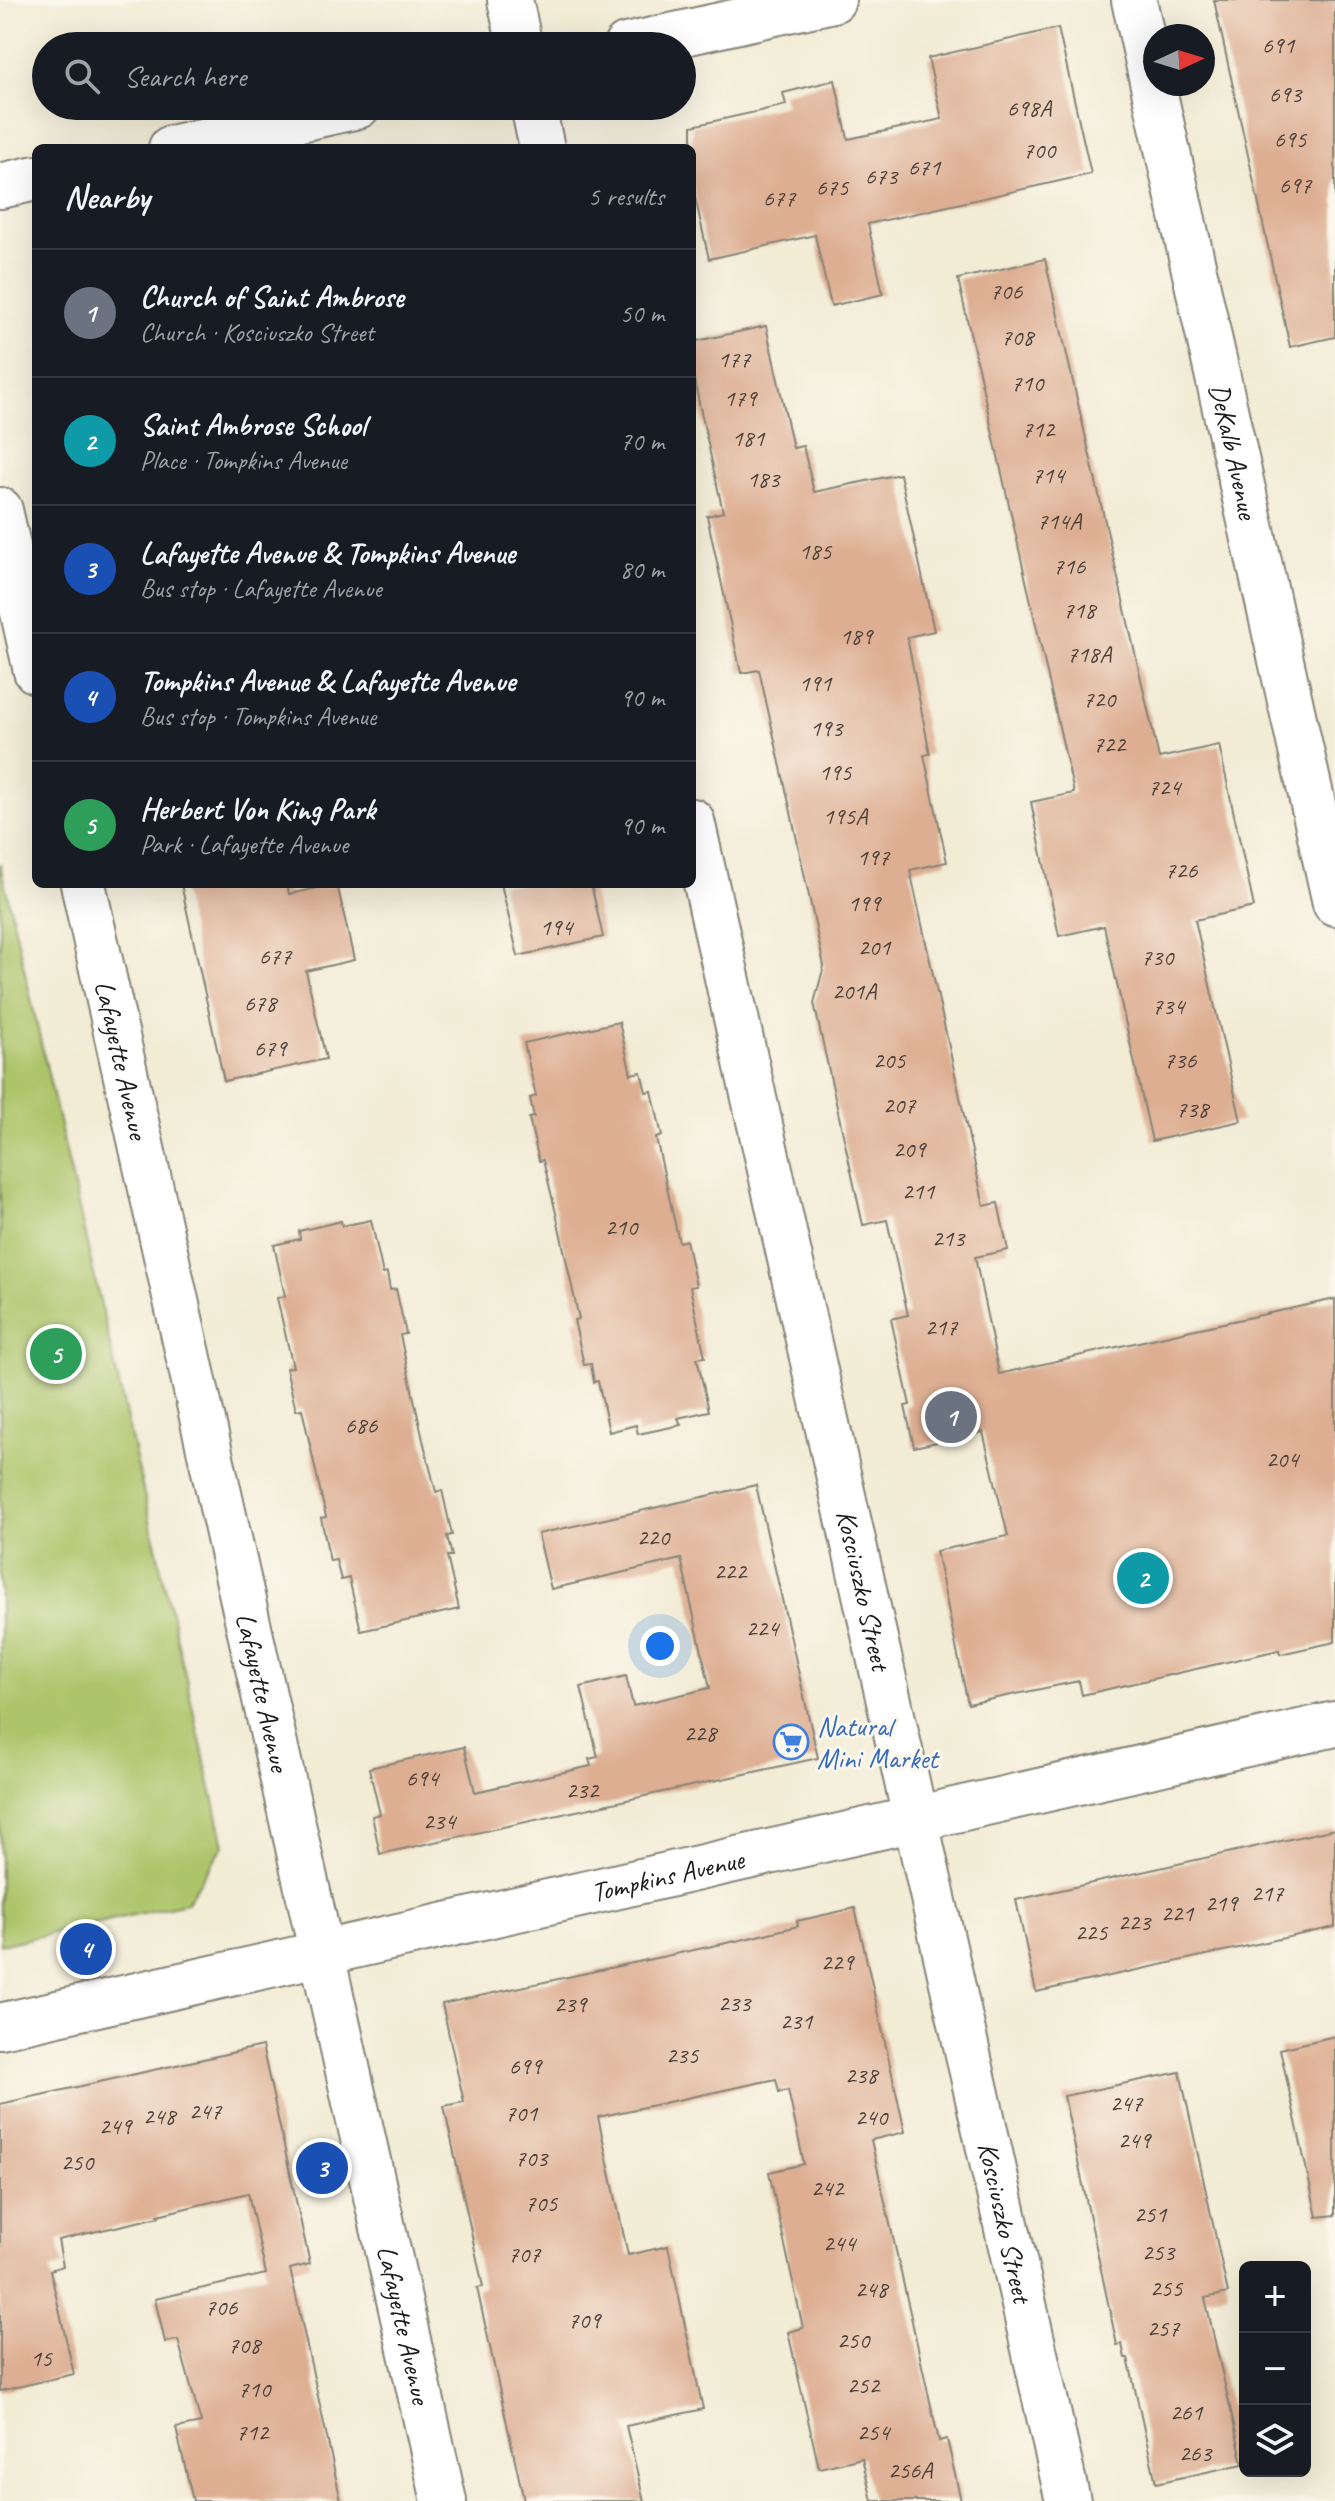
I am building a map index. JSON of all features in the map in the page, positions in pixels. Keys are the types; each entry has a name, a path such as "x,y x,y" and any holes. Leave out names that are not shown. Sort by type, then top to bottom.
{"street":[{"path":"510,0 517,32"},
{"path":"689,32 833,0"},
{"name":"DeKalb Avenue","path":"1134,0 1335,903"},
{"path":"189,144 296,120"},
{"path":"536,120 541,144"},
{"path":"0,186 32,179"},
{"path":"0,510 32,653"},
{"name":"Kosciuszko Street","path":"696,839 1068,2501"},
{"name":"Lafayette Avenue","path":"84,888 444,2501"},
{"name":"Tompkins Avenue","path":"0,2026 1335,1724"}],"green space":[{"path":"0,863 224,1845 186,1903 0,1945"}],"building":[{"path":"1214,0 1335,0 1335,337 1290,347"},
{"path":"1058,28 1091,174 868,224 883,294 831,306 815,235 709,259 696,202 696,144 692,144 692,126 786,105 783,93 835,80 848,139 942,119 928,58"},
{"path":"1045,259 1159,758 1219,745 1254,907 1195,920 1241,1121 1152,1141 1104,926 1059,936 1031,802 1074,793 958,279"},
{"path":"766,326 793,448 803,446 814,492 900,474 934,631 907,637 930,754 924,755 947,862 910,870 984,1206 998,1203 1008,1250 975,1257 999,1374 1335,1299 1335,1642 1280,1654 1279,1650 1082,1695 1079,1681 968,1704 936,1551 1008,1536 983,1432 914,1447 905,1406 910,1405 891,1319 908,1315 887,1220 863,1225 814,1003 824,966 789,803 759,670 741,673 707,516 723,512 696,389 696,341"},
{"path":"182,888 288,888 289,894 318,888 338,888 354,960 306,971 326,1059 224,1081"},
{"path":"502,888 592,888 603,937 518,956"},
{"path":"619,1022 631,1074 641,1072 646,1092 652,1091 662,1136 656,1138 679,1242 686,1240 696,1286 690,1287 705,1357 697,1358 709,1411 678,1418 681,1425 638,1434 636,1425 609,1432 598,1381 594,1382 591,1364 584,1365 574,1320 579,1319 556,1213 529,1118 534,1117 530,1098 536,1096 524,1043"},
{"path":"371,1220 383,1274 387,1273 390,1290 396,1289 406,1334 400,1335 423,1440 436,1492 442,1490 452,1535 447,1536 452,1556 447,1556 459,1609 361,1631 349,1578 341,1580 336,1560 330,1561 321,1518 326,1517 302,1409 296,1410 286,1368 293,1367 277,1298 285,1296 274,1245 300,1239 299,1231 341,1221 342,1226"},
{"path":"756,1485 818,1758 380,1854 372,1816 380,1814 369,1768 464,1747 475,1792 591,1766 589,1759 598,1757 581,1687 626,1676 633,1706 710,1688 681,1559 551,1589 538,1534"},
{"path":"1335,1829 1335,1927 1036,1992 1016,1900"},
{"path":"855,1908 905,2132 871,2140 939,2441 947,2439 961,2501 872,2501 862,2458 819,2468 788,2332 803,2328 769,2172 804,2164 788,2090 779,2092 776,2079 598,2117 628,2255 668,2246 703,2409 626,2426 644,2501 524,2501 477,2288 483,2287 444,2106 464,2102 442,2004 745,1939 798,1926 797,1921"},
{"path":"1335,2036 1335,2215 1317,2217 1280,2049"},
{"path":"262,2046 310,2264 290,2269 341,2501 193,2501 176,2428 201,2423 178,2340 165,2342 155,2299 266,2274 248,2193 58,2240 63,2266 50,2270 74,2374 0,2391 0,2104"},
{"path":"1180,2072 1228,2293 1205,2298 1239,2447 1239,2465 1156,2483 1128,2358 1125,2358 1122,2344 1117,2345 1064,2096"}],"place":[{"name":"Herbert Von King Park","path":"56,1354"},
{"name":"Church of Saint Ambrose","path":"951,1417"},
{"name":"Saint Ambrose School","path":"1143,1578"},
{"name":"Natural Mini Market","path":"791,1742"},
{"name":"Tompkins Avenue & Lafayette Avenue","path":"86,1949"},
{"name":"Lafayette Avenue & Tompkins Avenue","path":"322,2168"}]}
